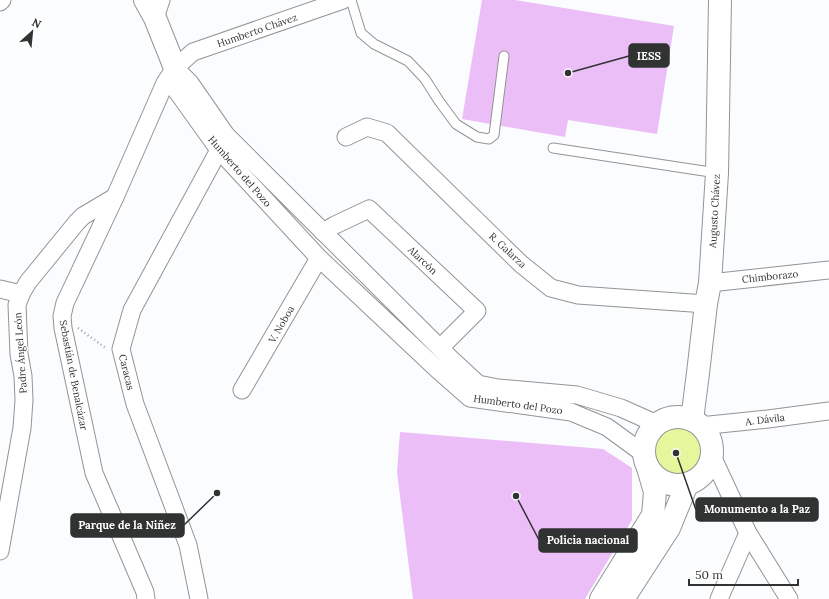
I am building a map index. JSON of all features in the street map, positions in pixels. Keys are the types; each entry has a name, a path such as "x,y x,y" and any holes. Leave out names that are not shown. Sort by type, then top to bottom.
{"street":[{"name":"Humberto Chávez","path":"174,68 193,52 343,0"},
{"name":"Augusto Chávez","path":"696,423 698,373 710,283 716,173 720,0"},
{"path":"154,6 174,68"},
{"name":"Humberto del Pozo","path":"174,68 190,83 223,143 319,258 470,398 571,412 608,427 646,461"},
{"name":"Sebastián de Benalcázar","path":"146,599 145,592 94,472 63,328 62,316 65,303 115,198 165,83 174,68"},
{"name":"R. Galarza","path":"346,136 367,127 387,134 521,264 551,288 578,295 706,304"},
{"name":"Humberto del Pozo","path":"223,143 323,232 478,384 498,388 577,395 621,408 657,424"},
{"name":"Caracas","path":"199,599 188,545 135,404 121,349 132,310 223,143"},
{"name":"Padre Ángel León","path":"0,551 5,492 22,428 23,388 19,354 17,305 28,282 77,222 83,216 115,198"},
{"name":"Alarcón","path":"323,232 369,209 477,311 440,348"},
{"name":"V. Noboa","path":"242,390 319,258"},
{"name":"Chimborazo","path":"710,283 829,270"},
{"path":"0,289 21,294"},
{"name":"A. Dávila","path":"696,423 768,419 829,411"},
{"path":"601,599 653,515 655,492 646,461 645,443 649,433 657,424 674,418 683,418 696,423 708,435 712,456 748,533 789,599"},
{"path":"646,461 655,477 665,483 676,486 696,481 704,474 709,466 712,456"},
{"path":"624,599 669,528 687,484"},
{"path":"719,599 748,533"}],"lane":[{"path":"351,0 361,33 374,44 408,61 425,79 456,124 476,137 489,139 494,135 504,56"},
{"path":"553,148 716,173"}],"path":[{"path":"62,316 124,363"}],"green space":[{"path":"676,426 686,428 695,434 701,443 703,453 701,463 695,472 686,478 676,480 666,478 657,472 651,463 649,453 651,443 657,434 666,428"}],"building":[{"path":"482,0 515,0 674,26 657,134 568,120 565,137 462,119"},
{"path":"400,432 603,449 632,468 632,520 585,599 413,599 397,472"}],"place":[{"name":"IESS","path":"568,73"},
{"name":"Monumento a la Paz","path":"676,453"},
{"name":"Parque de la Niñez","path":"217,493"},
{"name":"Policia nacional","path":"516,496"}]}
